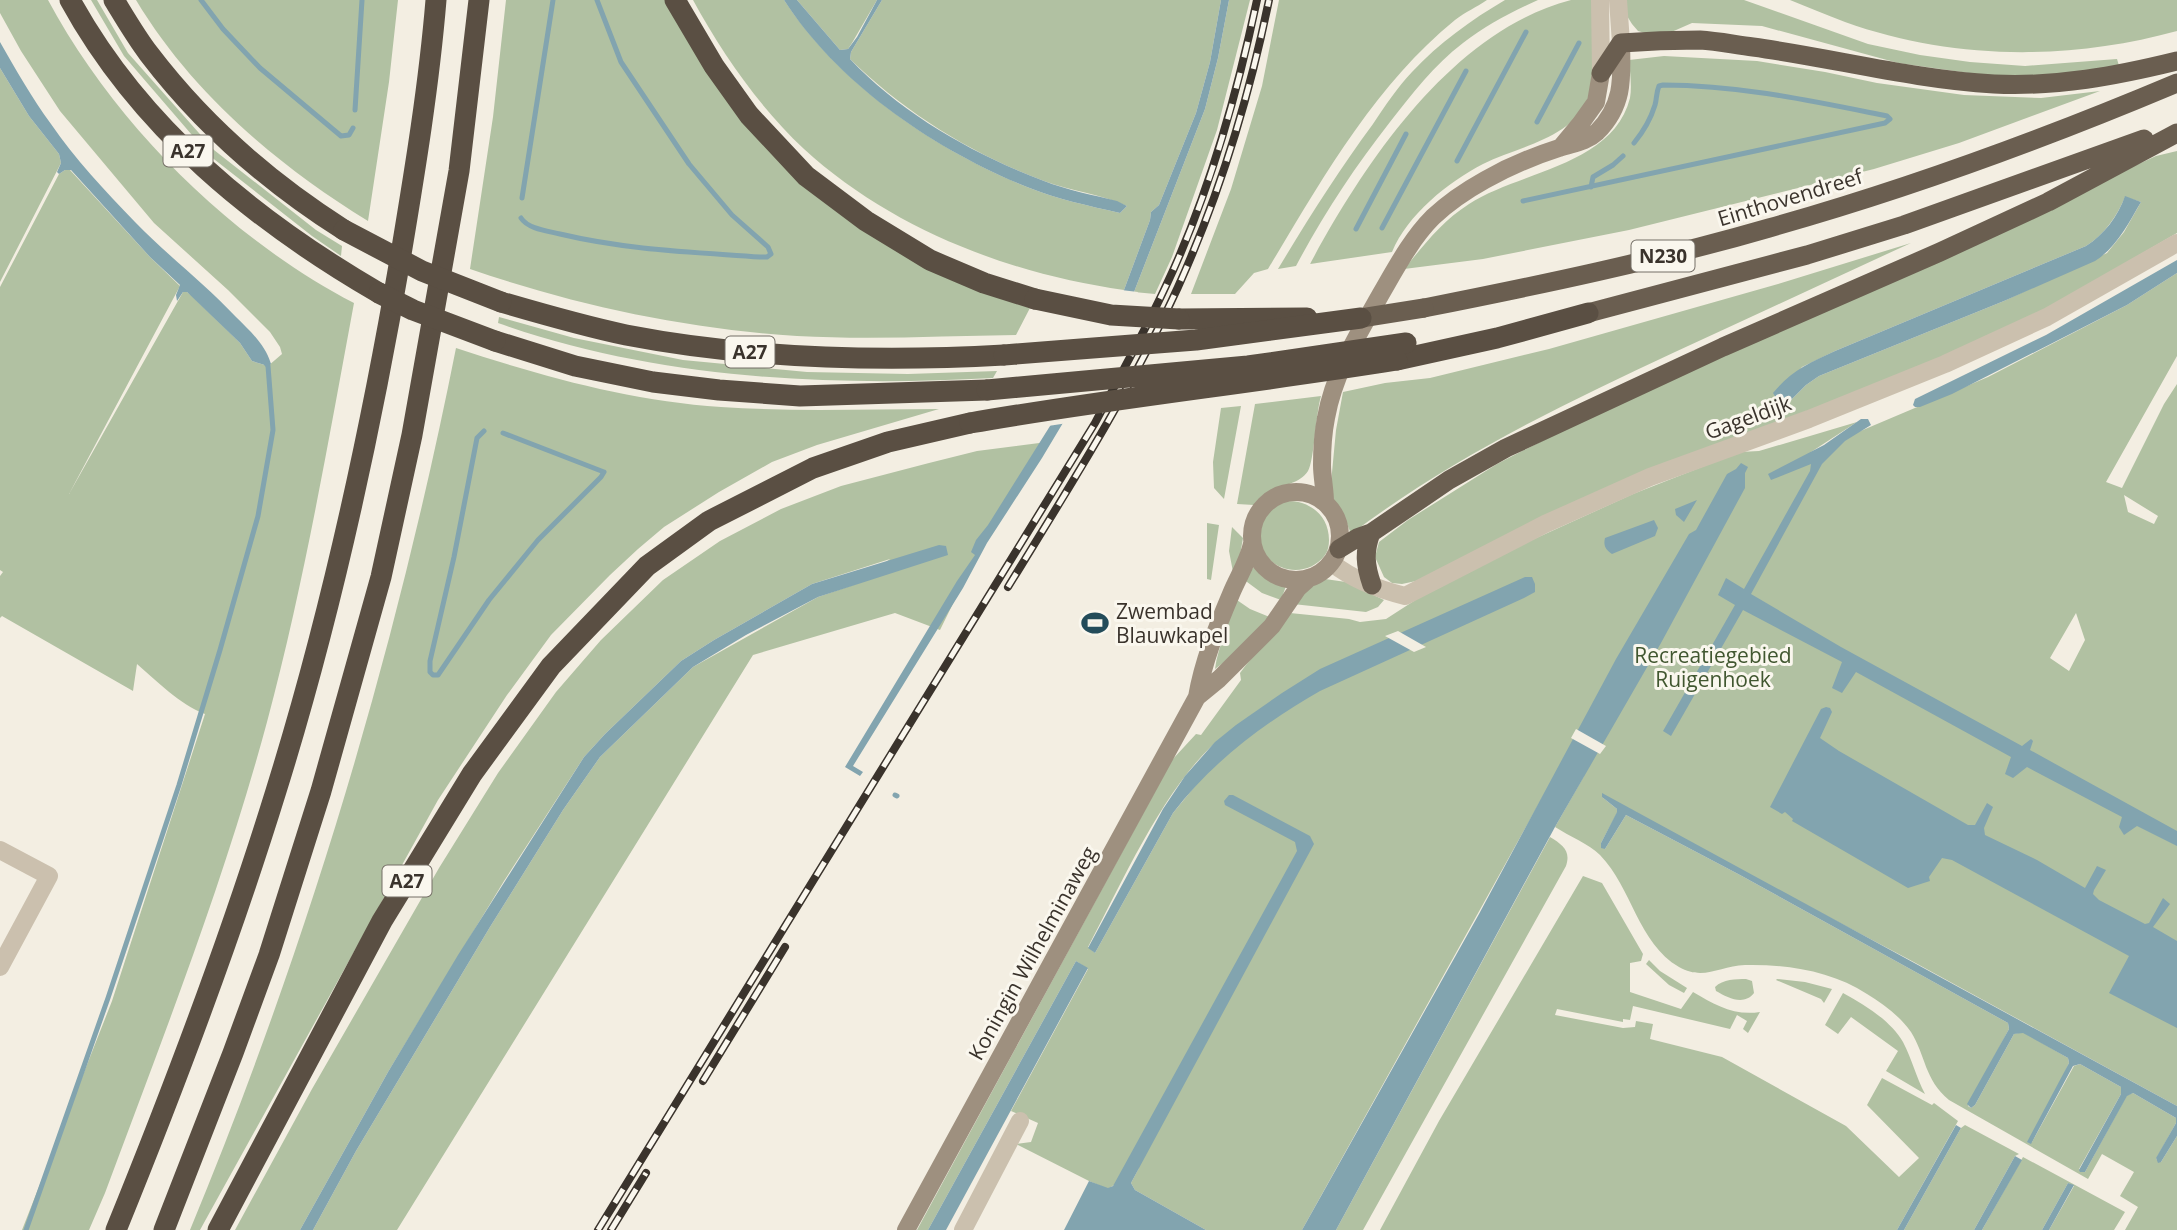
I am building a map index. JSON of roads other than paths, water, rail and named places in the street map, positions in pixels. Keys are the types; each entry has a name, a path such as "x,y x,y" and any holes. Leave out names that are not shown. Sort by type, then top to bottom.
{"highway":[{"name":"A27","path":"70,0 114,69 166,130 228,190 339,270 413,310 495,341 575,366 653,382 800,396 987,390 1401,351"},
{"name":"A27","path":"114,0 148,54 195,109 268,177 344,230 422,271 501,302 564,320 626,335 726,350 844,357 931,358 1196,340 1361,318"},
{"path":"116,1230 188,1049 234,920 277,789 334,581 387,336 418,146 436,0"},
{"path":"164,1230 269,955 321,791 381,577 412,435 460,172 479,0"},
{"path":"675,0 714,66 749,114 806,176 866,220 930,260 984,283 1035,299 1111,315 1146,318 1361,318"},
{"path":"1601,73 1621,43 1702,40 1798,53 1868,68 1995,84 2092,80 2177,61"},
{"name":"Einthovendreef","path":"1361,318 1575,278 1770,228 1990,157 2177,83"},
{"name":"N230","path":"1588,313 1807,255 1904,225 2177,126"},
{"path":"1336,556 1357,538 1371,533 1449,480 1506,448 1723,347 2048,202 2177,133"},
{"name":"A27","path":"218,1230 382,921 472,774 551,666 647,566 709,522 813,468 888,442 1053,408 1293,376 1495,326 1588,313"},
{"path":"1371,533 1365,561 1372,585"}],"main road":[{"path":"1325,502 1322,468 1326,417 1335,385 1354,341 1411,245 1433,218 1487,178 1561,147 1588,140 1616,107 1622,80 1621,43"},
{"path":"1561,147 1596,102 1601,73"},
{"path":"1292,492 1310,494 1325,502 1334,512 1339,524 1341,536 1336,556 1321,573 1307,579 1289,580 1272,574 1259,561 1252,544 1254,520 1272,498 1304,486 1322,468"},
{"name":"Koningin Wilhelminaweg","path":"906,1230 1196,697 1222,617 1249,557 1252,544"},
{"name":"Koningin Wilhelminaweg","path":"1196,697 1219,679 1272,626 1307,579"}],"street":[{"path":"1600,0 1601,73"},
{"path":"1618,0 1621,43"},
{"name":"Gageldijk","path":"1336,556 1338,568 1372,585 1405,596 1545,524 1650,477 1809,419 1945,364 2047,317 2177,243"},
{"path":"0,850 50,876 0,967"},
{"path":"963,1230 1020,1121"}],"water":[{"path":"784,0 797,0 840,50 848,49 877,0 882,0 851,52 850,59 870,79 916,115 991,158 1053,184 1127,206 1120,213 1038,191 992,172 924,134 860,86 806,31"},
{"path":"1221,0 1229,0 1205,109 1134,292 1094,371 853,766 863,772 860,776 845,767 975,555 971,552 976,540 1087,367 1124,290 1151,212 1159,205 1196,113 1210,62"},
{"path":"0,42 37,104 80,162 147,234 252,333 265,350 271,364 268,366 252,361 240,343 187,292 183,292 177,301 180,285 150,257 71,170 59,174 57,172 61,163 59,154 29,116 0,68"},
{"path":"2125,196 2141,202 2116,242 2095,261 1819,376 1787,404 1780,408 1773,404 1776,398 1773,393 1801,368 1835,351 2086,246 2110,224"},
{"path":"2177,260 2177,273 2127,305 1952,394 1920,407 1913,405 1915,399 2046,335"},
{"path":"1861,419 1868,419 1871,425 1845,441 1822,464 1751,594 1841,647 2022,746 2031,739 2033,741 2030,750 2177,831 2177,846 2137,826 2124,835 2119,827 2122,817 2027,767 2013,778 2005,774 2011,757 1856,672 1842,693 1832,688 1842,662 1743,610 1671,736 1663,731 1735,605 1718,595 1726,578 1744,589 1810,471 1811,464 1771,480 1768,474 1824,445"},
{"path":"1741,463 1748,467 1745,473 1745,488 1661,643 1555,827 1336,1230 1302,1230 1479,914 1616,659 1689,534 1696,530 1727,474"},
{"path":"1697,500 1684,522 1676,515 1675,509"},
{"path":"1654,520 1658,528 1655,536 1612,554 1605,548 1605,538"},
{"path":"939,545 946,546 948,555 818,597 693,667 600,757 563,810 490,927 356,1151 313,1230 300,1230 388,1072 458,955 584,757 605,734 681,661 812,584"},
{"path":"1525,577 1532,577 1535,592 1320,691 1259,730 1222,760 1173,813 1095,953 1088,948 1163,809 1185,776 1215,742 1320,669"},
{"path":"1826,707 1832,712 1820,738 1968,825 1975,825 1987,803 1993,807 1984,828 1985,835 2037,860 2085,888 2097,866 2106,870 2093,894 2099,900 2145,924 2149,923 2163,898 2170,904 2153,927 2177,941 2177,1028 2109,993 2129,956 1952,860 1942,858 1929,877 1930,881 1908,888 1792,821 1785,812 1782,814 1770,807 1821,709"},
{"path":"1602,793 2177,1106 2177,1136 2161,1162 2158,1163 2156,1158 2176,1123 2176,1118 2133,1093 2127,1096 2085,1172 2080,1172 2121,1094 2121,1087 2080,1064 2073,1066 2031,1144 2027,1142 2069,1063 2068,1058 2023,1033 2014,1034 1971,1108 1967,1104 2009,1029 2008,1023 1626,815 1605,849 1601,848 1617,812 1617,809 1602,797"},
{"path":"1229,795 1310,836 1314,844 1131,1183 1135,1190 1206,1230 1064,1230 1089,1181 1108,1188 1113,1186 1297,851 1295,842 1225,805 1224,801"},
{"path":"1076,961 1088,968 946,1230 928,1230"},
{"path":"1956,1125 1961,1128 1904,1230 1897,1230"},
{"path":"2015,1156 2022,1160 1982,1230 1974,1230"},
{"path":"2068,1183 2074,1185 2049,1230 2042,1230"}],"waterway":[{"path":"201,0 223,29 260,68 341,136 349,135 353,128"},
{"path":"355,110 362,0"},
{"path":"522,198 553,0"},
{"path":"521,218 528,225 539,229 610,244 760,257 771,254 768,247 732,215 689,164 621,62 597,0"},
{"path":"1457,161 1526,32"},
{"path":"1537,122 1579,43"},
{"path":"1382,228 1466,71"},
{"path":"1523,201 1885,123 1890,119 1887,116 1775,95 1663,85 1659,86 1651,115 1634,143"},
{"path":"1356,229 1406,134"},
{"path":"1591,187 1593,177 1623,156"},
{"path":"26,1230 108,998 179,785 258,516 273,430 268,366 264,360"},
{"path":"484,431 477,438 430,661 430,672 433,675 438,675 489,600 538,540 604,472 503,433"}],"railway":[{"path":"598,1230 1095,423 1156,307 1194,220 1230,111 1257,0"},
{"path":"1008,587 1119,402 1178,287 1220,182 1252,73 1269,0"},
{"path":"703,1081 785,947"},
{"path":"611,1230 646,1173"}],"place":[{"name":"Zwembad Blauwkapel","path":"1095,623"}],"park label":[{"name":"Recreatiegebied Ruigenhoek","path":"1713,667"}]}
